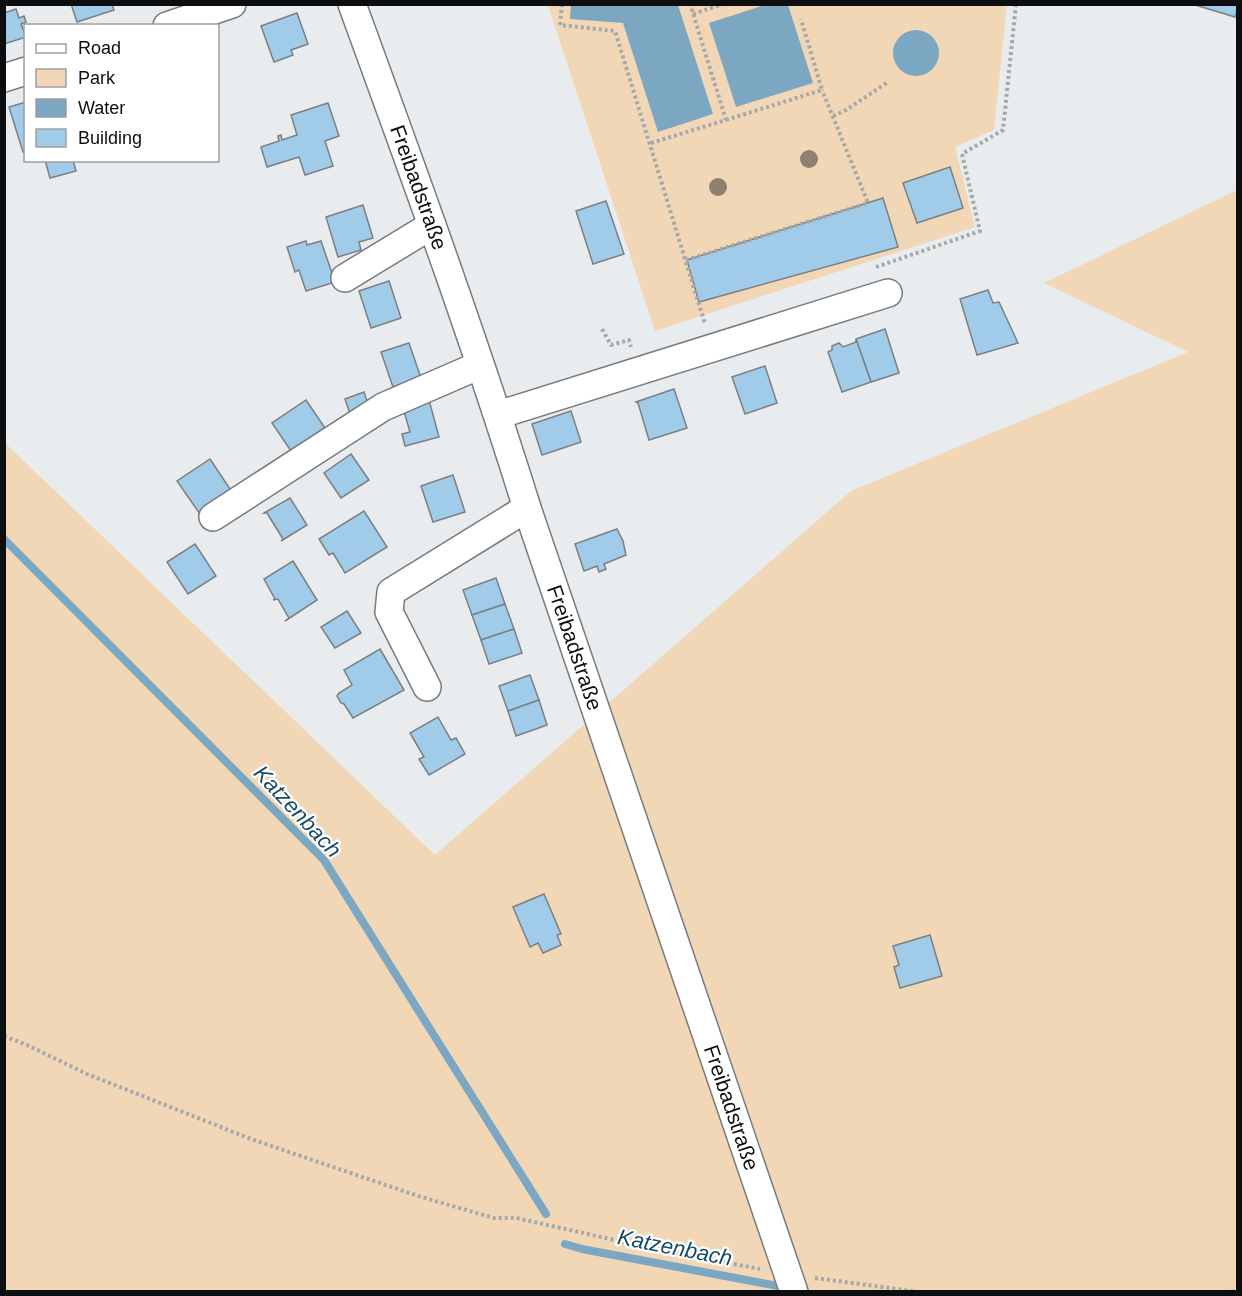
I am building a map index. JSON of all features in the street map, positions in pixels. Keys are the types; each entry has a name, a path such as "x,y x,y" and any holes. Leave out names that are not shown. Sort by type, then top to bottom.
{"street":[{"path":"173,24 232,4"},
{"name":"Freibadstraße","path":"352,4 433,213 480,352 527,508 791,1283"},
{"path":"4,78 24,72"},
{"path":"345,278 433,213"},
{"path":"498,416 888,293"},
{"path":"213,517 383,407 480,352"},
{"path":"427,687 389,612 391,592 527,508"}],"path":[{"path":"562,4 560,25 615,30 699,302"},
{"path":"690,4 726,120"},
{"path":"693,14 723,4"},
{"path":"980,231 962,154 1003,130 1016,4"},
{"path":"687,260 868,202 822,90 801,19"},
{"path":"833,116 888,82"},
{"path":"651,143 822,90"},
{"path":"602,329 611,345 629,340"},
{"path":"4,1036 87,1074 251,1139 418,1196 494,1218 516,1218 791,1283 918,1292"},
{"path":"1231,1292 1238,1289"}],"green space":[{"path":"548,5 1007,5 994,130 955,147 975,227 655,331"},
{"path":"1237,190 1237,1291 5,1291 4,442 435,855 851,491 1188,352 1044,283"}],"water":[{"path":"768,4 788,5 813,83 736,107 709,23"},
{"path":"571,5 678,5 713,114 658,132 623,23 570,19"},
{"path":"916,30 925,31 932,37 938,44 938,62 932,69 925,75 916,76 907,75 900,69 894,62 893,53 894,44 900,37 907,31"}],"building":[{"path":"71,4 112,4 114,10 77,22"},
{"path":"1192,4 1238,4 1238,9 1235,17"},
{"path":"16,9 19,18 24,16 26,22 21,24 24,38 4,44 4,13"},
{"path":"297,13 308,44 291,50 293,55 274,62 261,26"},
{"path":"24,103 23,152 9,107"},
{"path":"328,103 339,136 325,141 333,166 305,175 299,157 267,167 261,147 279,141 278,136 281,135 282,140 297,135 291,115"},
{"path":"46,162 74,162 76,171 50,178"},
{"path":"950,167 963,208 917,223 903,183"},
{"path":"883,198 898,247 699,302 687,260"},
{"path":"606,201 624,254 593,264 576,211"},
{"path":"363,205 373,238 359,242 361,250 338,257 326,217"},
{"path":"306,241 307,245 321,241 335,282 306,291 299,270 295,272 287,247"},
{"path":"389,281 401,318 371,328 359,291"},
{"path":"988,290 993,303 999,302 1018,343 977,355 960,299"},
{"path":"885,329 899,373 871,382 856,339"},
{"path":"856,339 871,382 842,392 828,352 832,350 832,346 839,343 843,347 856,342"},
{"path":"409,343 421,378 393,387 381,352"},
{"path":"765,366 777,403 745,414 732,377"},
{"path":"674,389 687,428 649,440 636,402"},
{"path":"364,392 369,407 350,414 345,399"},
{"path":"306,400 325,428 291,451 272,423"},
{"path":"429,400 439,437 405,446 402,434 410,432 403,408"},
{"path":"571,411 581,442 542,455 532,424"},
{"path":"351,454 369,480 341,498 324,473"},
{"path":"210,459 232,492 200,514 177,481"},
{"path":"453,475 465,512 433,522 421,486"},
{"path":"290,498 307,525 281,541 283,539 267,513 264,513"},
{"path":"364,511 387,547 345,573 333,553 329,555 319,539"},
{"path":"617,529 626,555 604,564 606,569 599,572 597,566 584,571 575,544"},
{"path":"195,544 216,576 188,594 167,562"},
{"path":"293,561 317,600 285,621 289,618 278,599 273,600 275,599 264,579"},
{"path":"496,578 505,604 472,615 463,590"},
{"path":"505,604 514,629 481,640 472,615"},
{"path":"347,611 361,633 335,648 321,627"},
{"path":"514,629 522,653 489,664 481,640"},
{"path":"380,649 404,690 353,718 337,696 352,685 344,670"},
{"path":"530,675 539,700 508,711 499,686"},
{"path":"539,700 547,725 516,736 508,711"},
{"path":"438,717 451,740 456,738 465,754 429,775 419,759 424,757 410,733"},
{"path":"544,894 561,934 557,935 561,945 543,953 538,943 530,947 513,907"},
{"path":"930,935 942,976 900,988 894,967 899,965 893,946"}],"waterway":[{"name":"Katzenbach","path":"4,539 324,860 546,1214"},
{"name":"Katzenbach","path":"565,1244 778,1286"}]}
